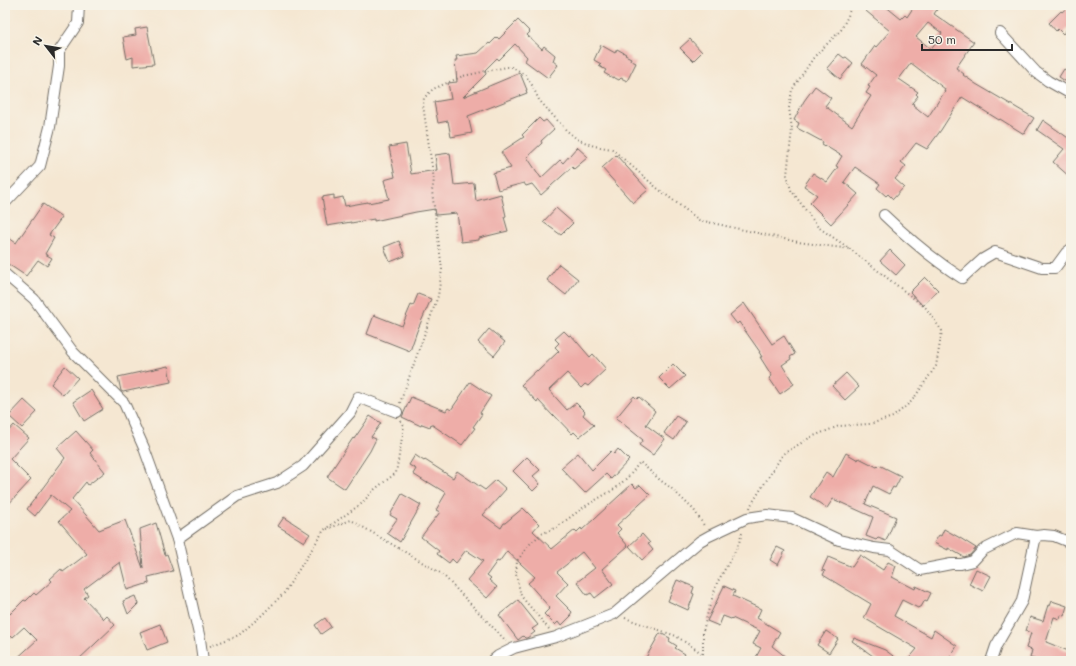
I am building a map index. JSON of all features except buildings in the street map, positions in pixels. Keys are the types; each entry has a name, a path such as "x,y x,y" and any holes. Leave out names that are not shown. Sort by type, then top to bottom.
{"street":[{"path":"5,203 40,166 50,126 60,51 78,23 79,5"},
{"path":"1000,34 1036,72 1048,81 1071,94"},
{"path":"884,215 915,241 926,253 962,278 983,259 995,252 1042,268 1055,268 1071,249"},
{"path":"5,274 34,299 72,352 124,403 144,448 178,539 202,649 203,661"},
{"path":"178,539 237,496 276,483 303,466 350,413 358,396 397,412"},
{"path":"492,661 498,656 514,648 556,637 614,614 700,541 748,518 767,514 792,518 839,540 890,550 920,570 973,561 983,550 1017,534 1054,536 1071,543"},
{"path":"991,661 996,646 1022,600 1036,536"}],"path":[{"path":"703,661 703,631 717,583 738,546 751,505 783,454 812,437 839,426 870,424 893,417 912,401 936,366 942,331 926,308 850,249 818,227 791,190 787,175 792,129 789,108 792,90 814,57 841,30 848,16 851,5"},
{"path":"202,649 239,635 262,615 284,593 324,530 361,504 375,489 396,473 404,426 397,412 438,296 442,269 432,192 434,180 424,105 424,98 433,89 463,76 506,67 513,67 531,83 539,100 566,130 577,139 594,146 612,149 657,188 699,220 798,242 850,249"},
{"path":"556,637 521,596 516,574 517,561 530,544 541,534 557,527 584,507 616,488 630,475 640,462 694,510 709,536"},
{"path":"324,530 351,520 442,574 514,648"},
{"path":"614,614 676,636 703,654"}]}
